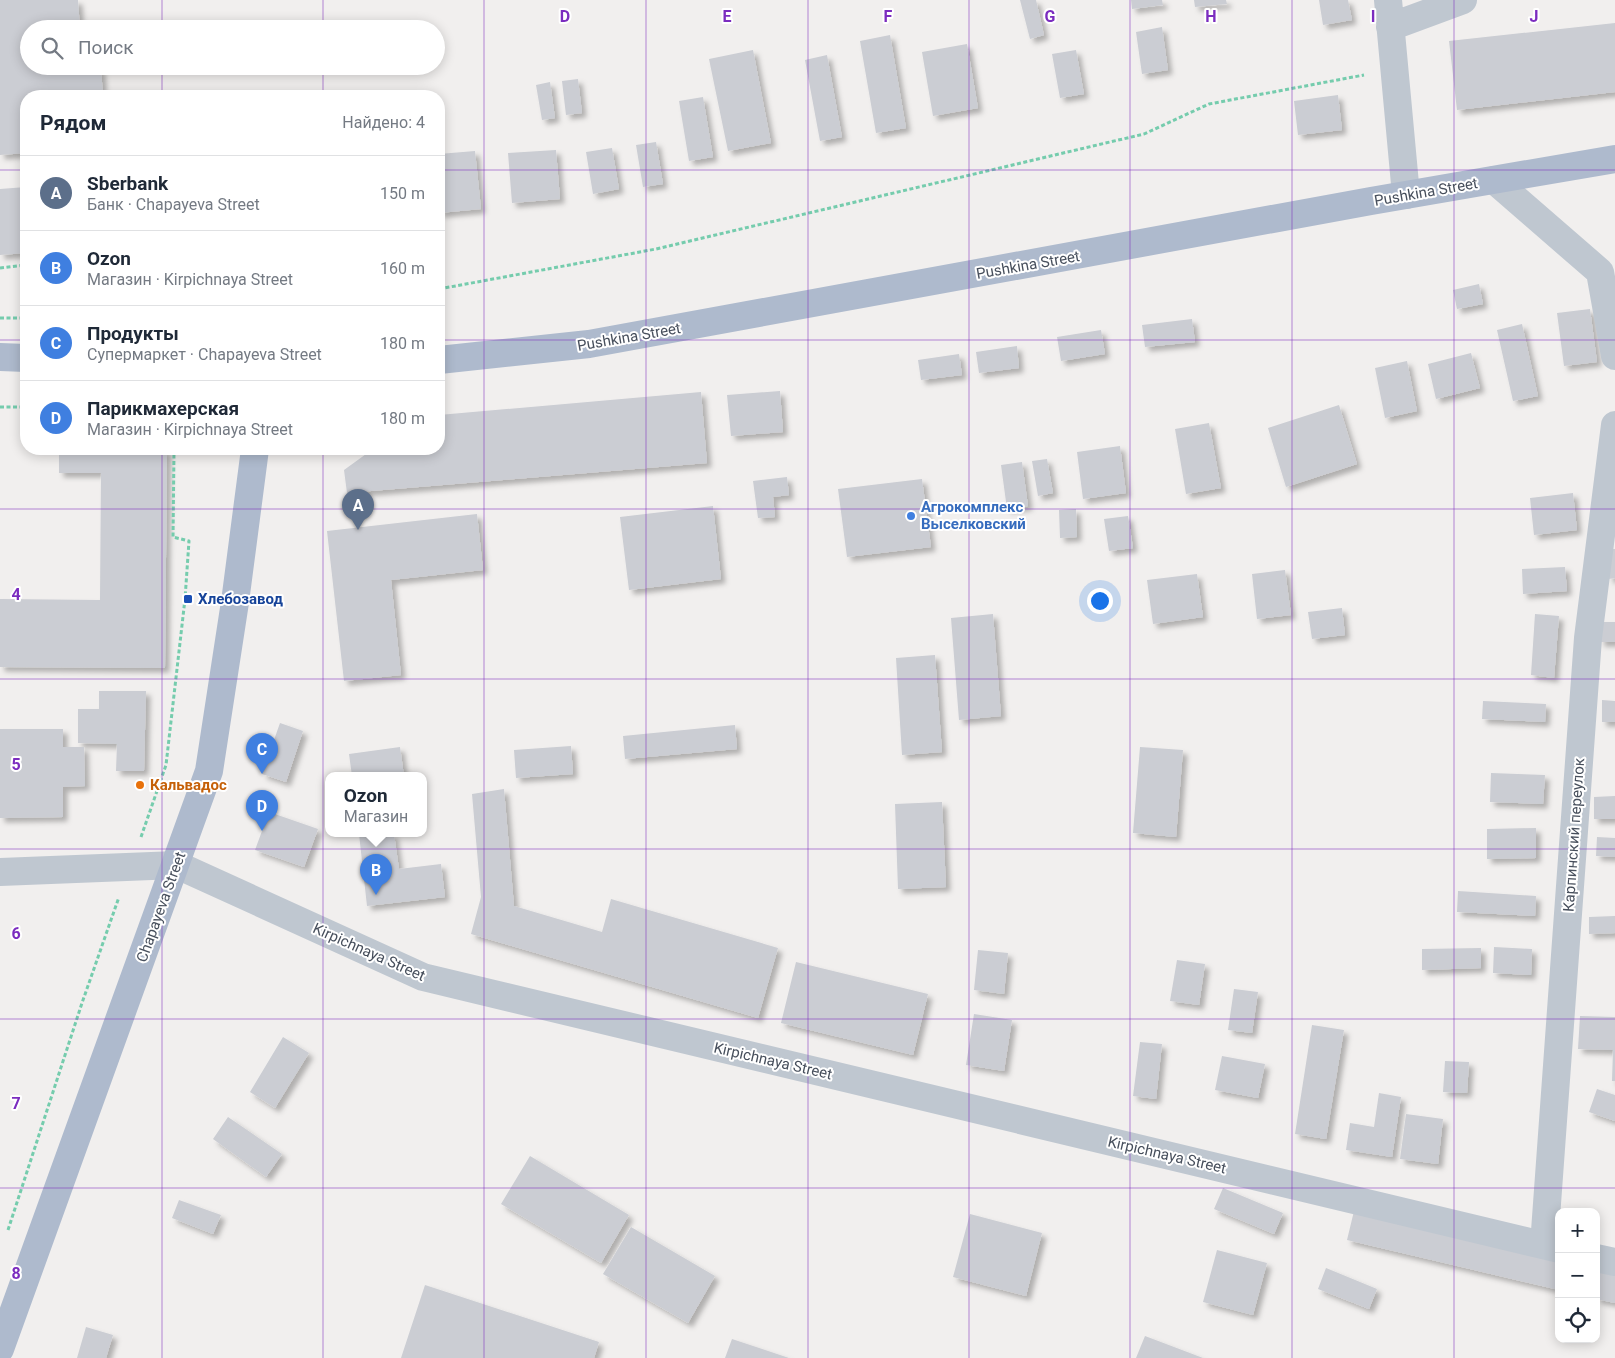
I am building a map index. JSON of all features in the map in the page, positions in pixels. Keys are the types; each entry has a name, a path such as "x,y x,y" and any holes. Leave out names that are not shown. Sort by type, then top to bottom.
{"main road":[{"name":"Pushkina Street","path":"445,359 589,344 1406,195 1615,159"},
{"path":"0,358 20,358"},
{"name":"Chapayeva Street","path":"0,1349 177,865 209,771 235,602 254,455"}],"street":[{"path":"1388,0 1406,195"},
{"path":"1390,27 1463,0"},
{"path":"1494,180 1600,272 1615,356"},
{"name":"Карпинский переулок","path":"1551,1247 1588,638 1615,425"},
{"name":"Kirpichnaya Street","path":"0,872 177,865 423,977 1551,1247"},
{"path":"1600,1259 1615,1262"}],"path":[{"path":"445,288 656,250 1144,134 1209,104 1394,69"},
{"path":"0,268 20,266"},
{"path":"0,318 20,318"},
{"path":"0,407 20,407"}],"building":[{"path":"0,0 78,0 79,20 20,20 20,75 102,75 103,90 20,90 20,153 0,155"},
{"path":"1020,0 1036,0 1044,35 1030,39"},
{"path":"1131,0 1162,0 1163,5 1132,9"},
{"path":"1194,0 1226,0 1227,4 1195,7"},
{"path":"1319,0 1348,0 1352,20 1323,25"},
{"path":"1615,23 1615,92 1457,110 1449,41"},
{"path":"1162,27 1168,70 1142,74 1136,32"},
{"path":"890,35 906,128 876,133 860,41"},
{"path":"967,44 978,108 933,116 922,52"},
{"path":"753,50 771,143 728,151 709,59"},
{"path":"1076,50 1084,94 1060,98 1052,54"},
{"path":"827,55 842,137 820,141 805,60"},
{"path":"578,79 582,113 566,115 562,81"},
{"path":"550,82 555,118 542,120 536,85"},
{"path":"1338,95 1342,130 1298,135 1294,101"},
{"path":"703,97 713,157 689,161 679,101"},
{"path":"656,142 663,184 643,187 636,145"},
{"path":"612,148 619,189 593,194 586,152"},
{"path":"556,150 560,199 512,203 508,153"},
{"path":"475,151 481,209 445,212 445,154"},
{"path":"20,187 20,253 0,255 0,189"},
{"path":"1479,284 1483,304 1457,309 1453,290"},
{"path":"1590,309 1597,362 1564,366 1557,313"},
{"path":"1192,319 1195,342 1145,347 1142,325"},
{"path":"1522,324 1538,396 1513,401 1497,330"},
{"path":"1101,330 1105,354 1061,361 1057,337"},
{"path":"1017,346 1019,368 979,373 976,352"},
{"path":"1471,353 1480,388 1436,399 1428,364"},
{"path":"959,354 962,375 921,380 918,360"},
{"path":"1407,361 1417,411 1385,418 1375,368"},
{"path":"780,391 783,432 731,436 727,395"},
{"path":"701,392 707,463 347,493 344,470 365,455 445,455 445,414"},
{"path":"1339,405 1357,464 1286,487 1268,428"},
{"path":"1209,423 1221,488 1186,494 1175,429"},
{"path":"1120,446 1126,493 1083,499 1077,452"},
{"path":"59,455 167,455 165,668 0,667 0,599 100,600 101,473 59,473"},
{"path":"1047,459 1053,493 1038,496 1032,461"},
{"path":"1022,462 1028,506 1007,509 1001,465"},
{"path":"787,477 789,495 773,497 775,517 758,518 753,481"},
{"path":"922,479 931,547 847,557 838,489"},
{"path":"1573,493 1577,530 1534,535 1530,498"},
{"path":"713,506 721,579 629,590 620,517"},
{"path":"1076,509 1077,537 1060,538 1059,510"},
{"path":"477,514 483,570 391,580 401,675 344,681 327,531"},
{"path":"1128,516 1133,548 1109,551 1104,519"},
{"path":"1607,549 1615,549 1615,578 1609,579"},
{"path":"1565,567 1567,591 1523,594 1522,569"},
{"path":"1285,570 1291,615 1257,619 1252,574"},
{"path":"1197,574 1203,617 1153,624 1147,580"},
{"path":"1342,608 1345,635 1312,639 1308,612"},
{"path":"993,614 1001,716 959,720 951,618"},
{"path":"1535,614 1559,616 1554,678 1531,675"},
{"path":"1600,622 1615,622 1615,642 1600,642"},
{"path":"935,655 942,752 902,755 896,658"},
{"path":"99,691 146,691 144,771 116,771 117,744 78,743 78,709 99,709"},
{"path":"1602,700 1615,701 1615,722 1602,722"},
{"path":"1483,701 1546,704 1545,722 1482,719"},
{"path":"280,723 303,731 286,782 262,774"},
{"path":"735,725 737,749 625,759 623,736"},
{"path":"0,729 63,729 63,747 84,747 85,786 63,787 63,817 0,818"},
{"path":"571,746 573,774 516,778 514,750"},
{"path":"400,747 403,772 351,772 349,754"},
{"path":"1140,747 1183,750 1176,837 1133,833"},
{"path":"1491,773 1545,775 1543,804 1490,802"},
{"path":"504,789 514,906 602,932 611,899 778,948 758,1018 471,934 481,897 472,794"},
{"path":"1615,796 1615,819 1594,819 1594,797"},
{"path":"942,802 946,887 898,889 895,804"},
{"path":"269,812 318,829 304,867 255,850"},
{"path":"1536,828 1536,858 1487,859 1487,829"},
{"path":"359,837 394,837 399,869 441,864 445,897 367,906"},
{"path":"1597,837 1615,838 1615,857 1596,856"},
{"path":"1458,891 1536,896 1535,916 1457,912"},
{"path":"1615,916 1615,933 1589,934 1589,917"},
{"path":"1494,947 1532,949 1531,975 1493,973"},
{"path":"1481,948 1481,968 1422,970 1422,949"},
{"path":"978,950 1008,953 1004,994 974,990"},
{"path":"1177,960 1205,964 1199,1005 1170,1001"},
{"path":"796,962 928,994 913,1055 781,1023"},
{"path":"1234,989 1258,992 1252,1033 1228,1030"},
{"path":"974,1014 1012,1020 1004,1071 966,1065"},
{"path":"1580,1016 1615,1017 1615,1081 1612,1081 1613,1050 1578,1049"},
{"path":"1312,1025 1344,1030 1326,1139 1295,1134"},
{"path":"283,1037 309,1053 275,1108 250,1092"},
{"path":"1140,1042 1162,1044 1156,1099 1133,1096"},
{"path":"1222,1056 1265,1064 1258,1098 1215,1090"},
{"path":"1445,1061 1469,1062 1467,1093 1443,1092"},
{"path":"1597,1089 1615,1095 1615,1121 1589,1112"},
{"path":"1379,1093 1401,1097 1392,1157 1346,1150 1350,1123 1374,1127"},
{"path":"1406,1114 1443,1119 1438,1164 1400,1159"},
{"path":"228,1117 282,1154 266,1177 213,1139"},
{"path":"530,1156 629,1215 601,1263 501,1204"},
{"path":"1223,1188 1283,1213 1274,1234 1214,1209"},
{"path":"179,1200 221,1215 213,1234 172,1218"},
{"path":"1354,1211 1555,1258 1555,1289 1347,1240"},
{"path":"970,1214 1042,1233 1026,1296 953,1277"},
{"path":"631,1227 715,1276 688,1323 603,1274"},
{"path":"1217,1250 1267,1263 1253,1315 1203,1302"},
{"path":"1326,1268 1377,1289 1369,1309 1318,1289"},
{"path":"1600,1268 1615,1272 1615,1303 1600,1300"},
{"path":"425,1285 599,1342 594,1358 401,1358"},
{"path":"86,1327 113,1335 106,1358 77,1358"},
{"path":"1145,1336 1203,1358 1136,1358"},
{"path":"732,1339 789,1358 725,1358"}],"place":[{"name":"Агрокомплекс Выселковский","path":"911,516"},
{"name":"Sberbank","path":"358,530"},
{"name":"Хлебозавод","path":"188,599"},
{"name":"Продукты","path":"262,774"},
{"name":"Кальвадос","path":"140,785"},
{"name":"Парикмахерская","path":"262,831"},
{"name":"Ozon","path":"376,895"}]}
